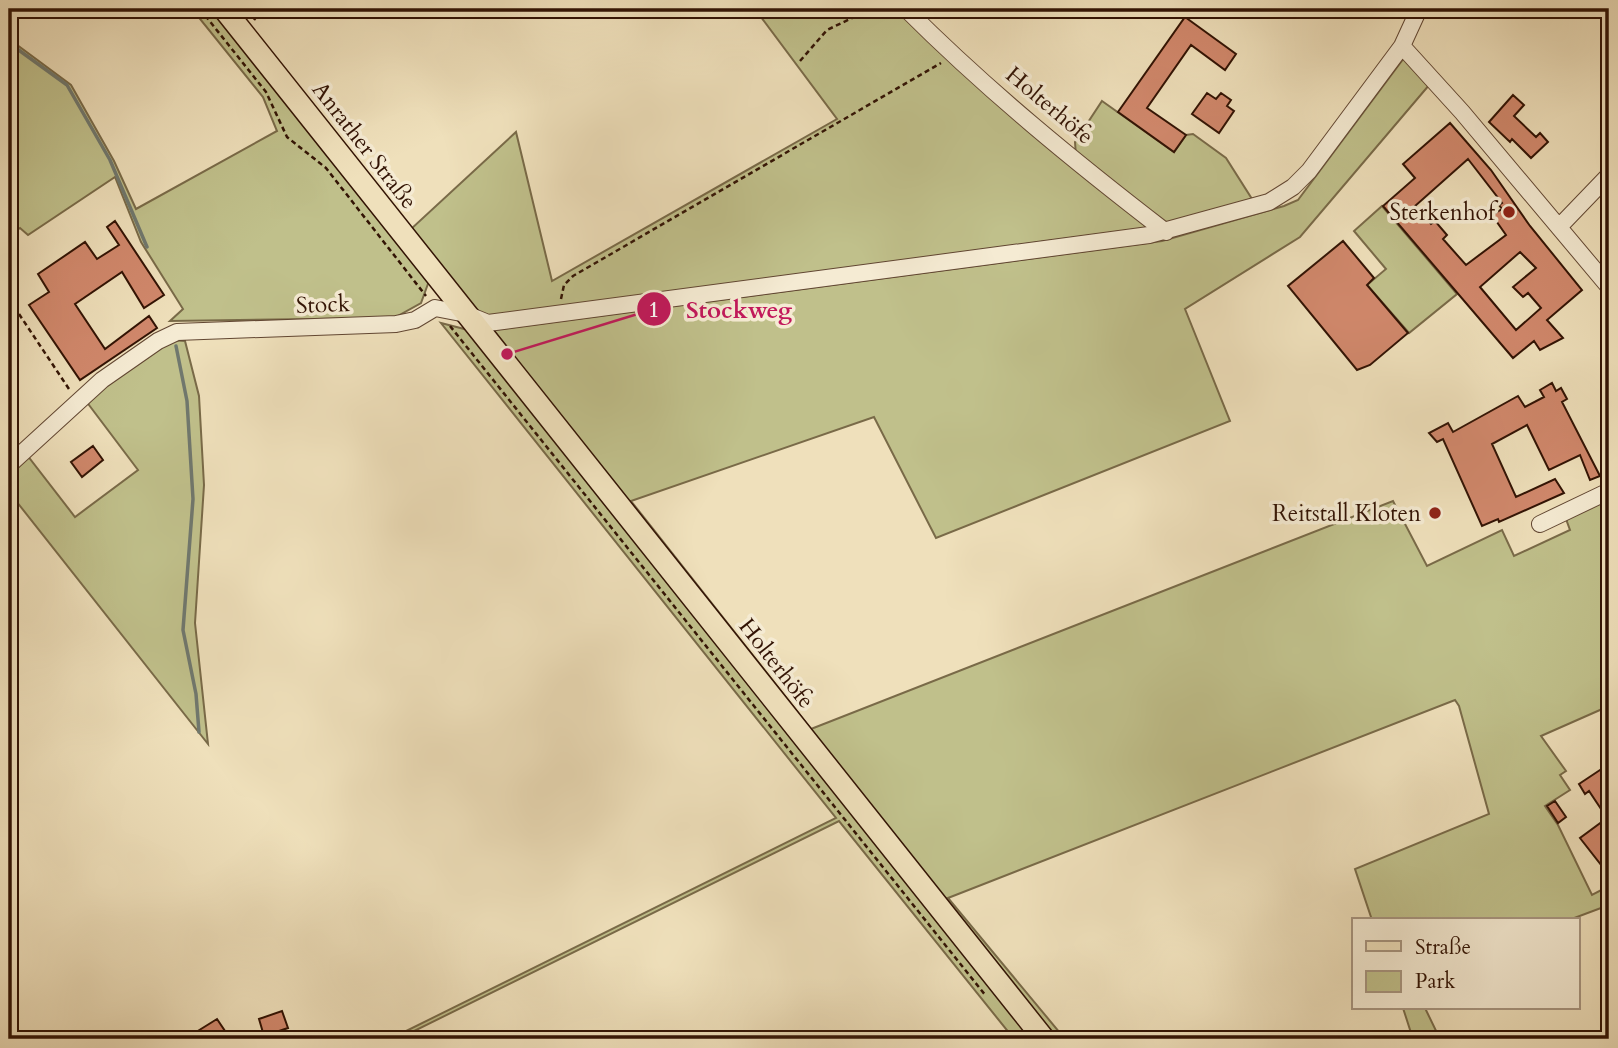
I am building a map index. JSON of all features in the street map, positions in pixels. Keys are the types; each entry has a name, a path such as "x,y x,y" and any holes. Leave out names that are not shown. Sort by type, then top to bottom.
{"main road":[{"name":"Anrather Straße","path":"224,9 475,319"},
{"name":"Holterhöfe","path":"475,319 1044,1039"}],"street":[{"name":"Holterhöfe","path":"906,9 953,56 1057,147 1166,232"},
{"path":"435,308 475,319 562,313 1166,232 1269,202 1293,187 1308,172 1402,46 1419,9"},
{"path":"1402,46 1609,287"},
{"path":"1559,227 1609,175"},
{"name":"Stock","path":"77,401 128,361 172,334 396,324 415,320 435,308"},
{"path":"9,465 77,401"},
{"path":"1540,524 1609,491"}],"path":[{"path":"200,9 266,92 287,137 326,168 987,997"},
{"path":"800,61 827,30 871,9"},
{"path":"562,313 564,285 573,276 953,56"},
{"path":"9,272 17,311 77,401"}],"green space":[{"path":"192,9 212,9 429,281 421,303 394,318 170,321 183,309 141,242 115,177 28,235 20,228 9,236 9,39 71,85 114,161 136,209 277,131 263,97"},
{"path":"755,9 900,9 1153,227 482,317 411,229 516,132 552,281 837,119"},
{"path":"1404,58 1430,84 1300,237 1185,309 1230,421 936,538 874,417 631,501 811,729 1393,501 1427,566 1502,530 1514,556 1570,530 1566,519 1609,499 1609,706 1541,736 1566,771 1560,775 1570,790 1545,806 1558,825 1592,895 1609,886 1609,905 1574,918 1371,918 1355,869 1489,814 1459,706 1455,700 948,898 1065,1039 1052,1039 493,330 1162,241 1298,200"},
{"path":"1102,101 1174,152 1186,135 1193,134 1226,158 1252,199 1167,225 1076,156 1075,142"},
{"path":"1382,206 1457,294 1409,333 1367,285 1386,269 1354,231"},
{"path":"441,323 468,330 1037,1039 1014,1039 839,821 398,1039 390,1039 836,818"},
{"path":"170,340 185,341 199,396 204,485 195,623 208,744 9,492 9,473 27,455 75,517 138,470 86,401"},
{"path":"1404,1010 1426,1010 1440,1039 1413,1039"}],"building":[{"path":"1185,17 1236,54 1225,70 1191,45 1147,108 1186,135 1174,152 1118,112"},
{"path":"1207,93 1216,99 1221,93 1231,100 1227,106 1234,111 1219,133 1192,114"},
{"path":"1513,95 1524,105 1514,116 1536,137 1540,133 1548,142 1531,158 1489,122"},
{"path":"1450,123 1491,170 1530,226 1582,290 1547,320 1563,338 1540,350 1534,341 1513,358 1383,206 1415,178 1403,164","holes":["1468,159 1502,203 1499,205 1502,209 1492,215 1506,235 1466,265 1443,239 1447,235 1435,221 1431,224 1415,206","1520,252 1536,268 1513,287 1523,297 1528,293 1541,308 1516,330 1480,287"]},
{"path":"115,221 164,295 144,308 122,272 75,304 105,349 149,316 157,328 80,380 29,305 49,292 38,274 85,242 97,259 119,245 107,227"},
{"path":"1343,241 1374,278 1367,285 1408,333 1370,365 1357,370 1288,286"},
{"path":"1552,383 1556,391 1561,388 1567,399 1562,402 1600,476 1590,480 1580,455 1549,470 1527,425 1492,444 1516,497 1555,479 1564,493 1499,522 1498,519 1482,526 1443,439 1437,442 1429,433 1448,423 1453,432 1518,396 1525,407 1544,397 1540,390"},
{"path":"93,446 103,460 82,477 71,462"},
{"path":"1609,764 1609,875 1580,838 1607,818 1589,791 1585,794 1579,784"},
{"path":"1555,801 1566,817 1558,823 1547,806"},
{"path":"282,1011 288,1028 264,1036 259,1019"},
{"path":"217,1019 225,1031 212,1039 185,1039"}],"waterway":[{"path":"9,43 67,85 110,160 147,247"},
{"path":"176,346 187,401 193,499 183,630 196,694 199,732"}],"place":[{"name":"Sterkenhof","path":"1509,212"},
{"name":"Stockweg","path":"507,354"},
{"name":"Reitstall Kloten","path":"1435,513"}]}
